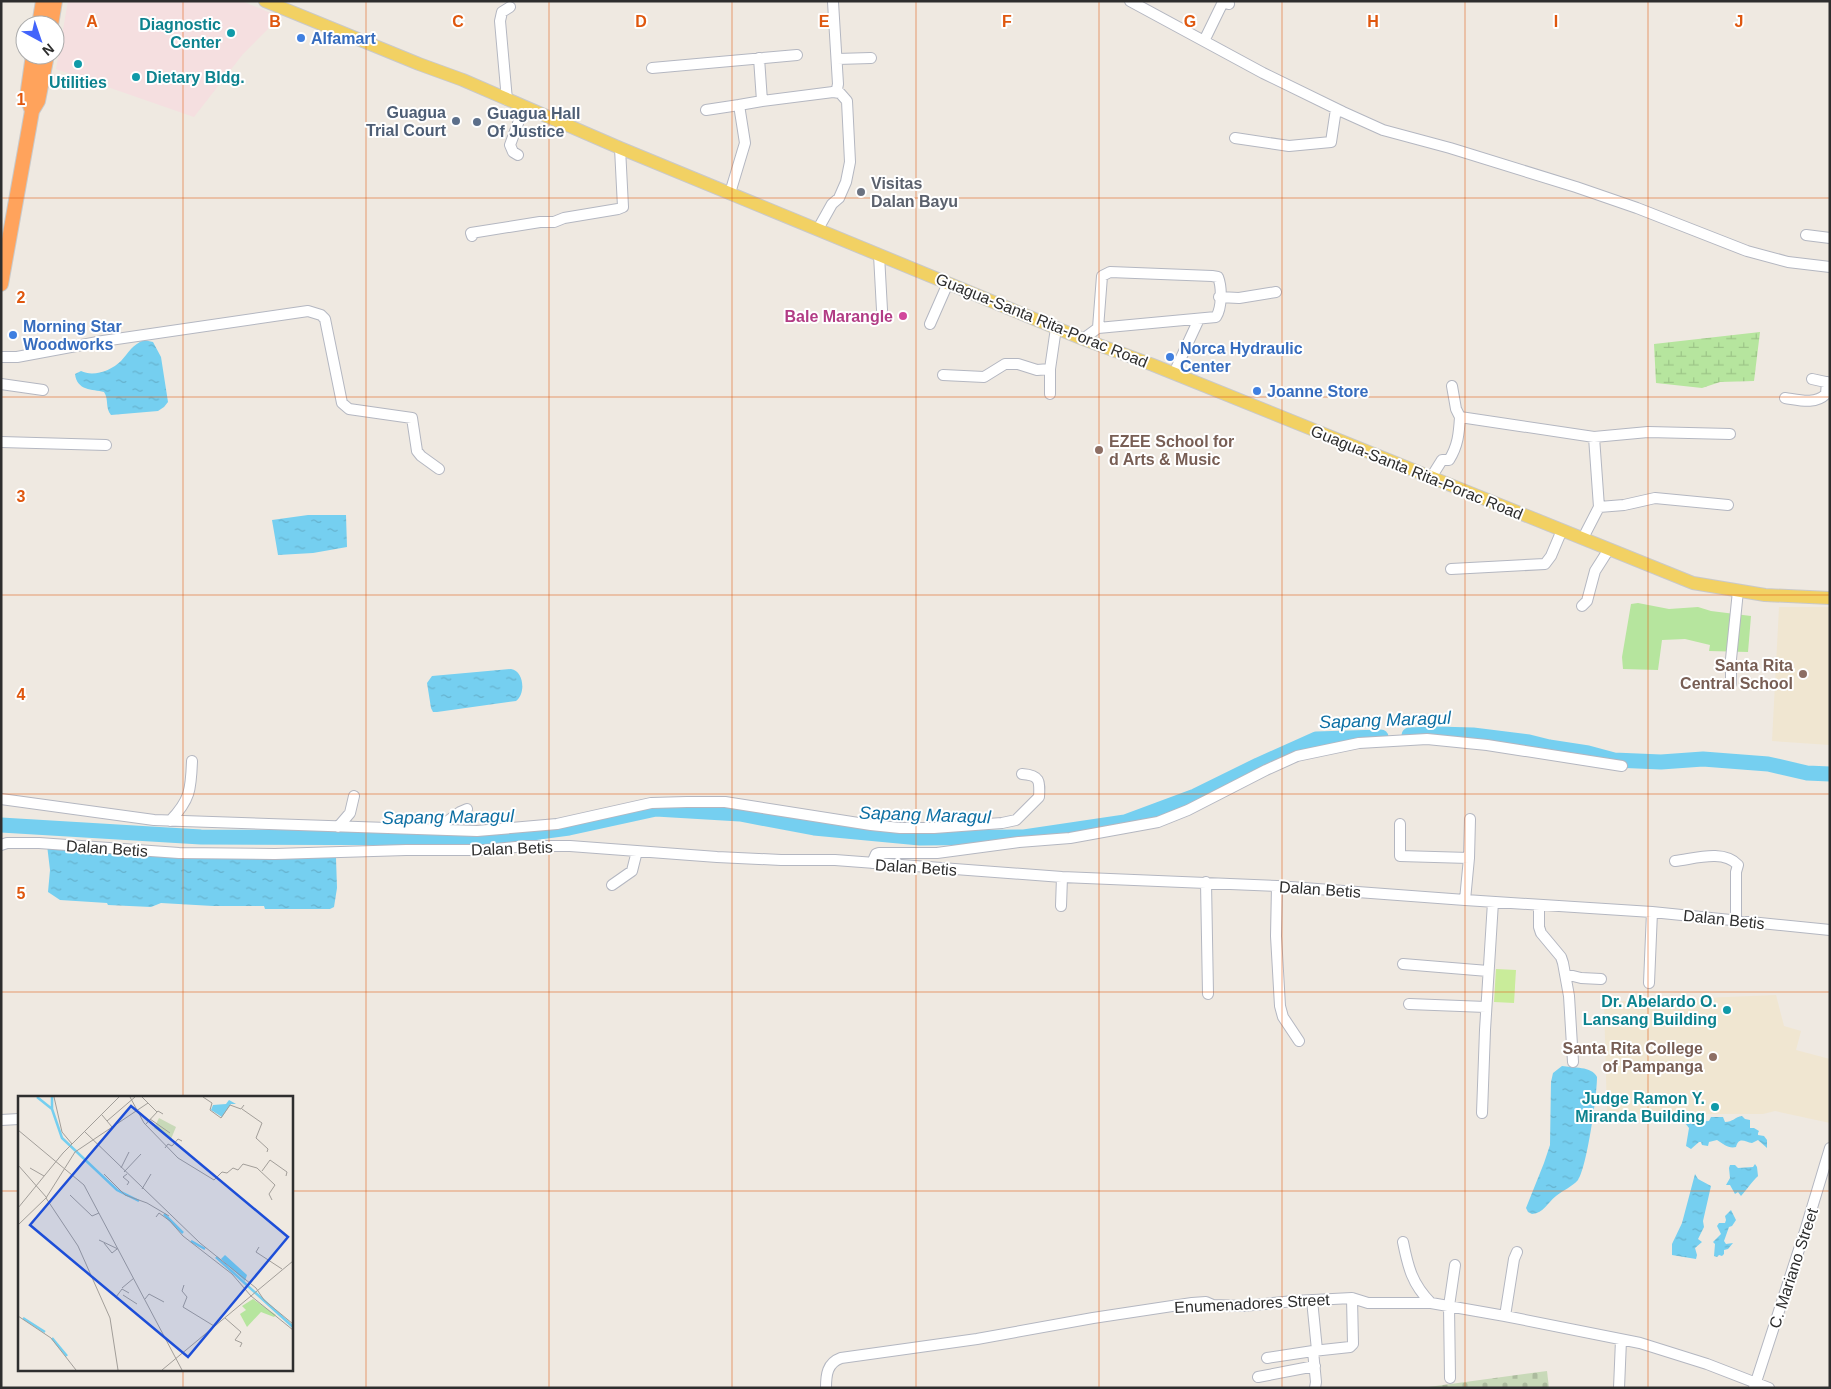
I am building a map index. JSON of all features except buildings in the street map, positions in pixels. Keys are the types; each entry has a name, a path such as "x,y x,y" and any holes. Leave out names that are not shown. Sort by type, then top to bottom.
{"highway":[{"path":"40,15 43,1"},
{"path":"53,15 55,1"},
{"path":"32,65 27,97 32,111"},
{"path":"1,284 32,111 38,101 45,65"}],"main road":[{"name":"Guagua-Santa Rita-Porac Road","path":"265,1 463,80 620,148 1056,328 1432,476 1693,583 1738,591 1796,597 1830,598"}],"street":[{"path":"1130,1 1263,73 1383,130 1450,148 1576,187 1637,208 1746,252 1788,262 1830,267"},
{"path":"833,2 838,84 837,89 833,92"},
{"path":"1204,41 1224,2"},
{"path":"507,100 500,21 502,12 510,7"},
{"path":"652,68 797,55"},
{"path":"759,58 762,101"},
{"path":"837,59 872,58"},
{"path":"706,110 762,101 833,92 840,93 847,101 850,162 846,182 839,198 832,204 818,229"},
{"path":"730,193 745,143 740,105"},
{"path":"518,155 513,152 510,145 524,107"},
{"path":"1235,138 1289,146 1331,142 1336,109"},
{"path":"472,236 471,233 540,222 554,222 564,218 618,210 623,206 624,202 620,148"},
{"path":"1806,235 1830,238"},
{"path":"879,255 882,310"},
{"path":"1084,339 1098,328 1216,317 1219,312 1220,297 1218,277 1110,272 1102,276 1098,328"},
{"path":"930,324 948,283"},
{"path":"1220,297 1239,298 1276,292"},
{"path":"1,357 17,357 102,342 308,311 316,312 325,319 342,403 345,407 412,418 417,450 421,456 439,469"},
{"path":"1174,373 1199,319"},
{"path":"1050,394 1050,369 1056,328"},
{"path":"943,375 984,377 1005,364 1018,364 1037,370 1050,369"},
{"path":"1785,398 1813,402 1821,399 1826,394 1828,383 1812,379"},
{"path":"1,384 43,390"},
{"path":"1432,476 1442,460 1449,460 1456,449 1460,416 1456,409 1452,386"},
{"path":"1460,416 1594,436 1648,432 1730,434"},
{"path":"1583,538 1599,507 1594,436"},
{"path":"1,442 106,445"},
{"path":"1599,507 1624,505 1655,498 1728,505"},
{"path":"1451,569 1545,564 1549,561 1562,530"},
{"path":"1582,606 1587,601 1594,572 1610,549"},
{"path":"1730,684 1738,591"},
{"path":"872,863 876,854 879,853 937,853 1070,838 1158,822 1188,810 1297,756 1359,743 1427,739 1487,745 1622,766"},
{"path":"170,820 183,807 188,798 192,761"},
{"path":"1,799 99,813 170,820 338,827 438,828 477,831 557,824 651,803 725,802 900,828 934,828 1002,823 1016,820 1039,797 1039,781 1032,774 1022,774"},
{"path":"338,827 350,813 354,796"},
{"path":"438,828 467,809"},
{"path":"1465,900 1470,819"},
{"path":"1400,824 1400,856 1469,858"},
{"name":"Dalan Betis","path":"1,845 7,843 39,843 225,854 484,850 525,846 570,846 717,857 835,860 1062,877 1277,886 1652,912 1830,930"},
{"path":"612,885 632,871 637,851"},
{"path":"1675,861 1722,856 1733,860 1738,865 1736,872 1736,920"},
{"path":"1061,906 1062,877"},
{"path":"1206,882 1208,994"},
{"path":"1277,886 1276,936 1280,1006 1284,1017 1299,1041"},
{"path":"1482,1113 1486,1007 1493,902"},
{"path":"1539,905 1539,927 1541,933 1561,957 1569,996 1573,1062"},
{"path":"1649,983 1652,912"},
{"path":"1403,964 1488,971"},
{"path":"1564,974 1602,980"},
{"path":"1409,1004 1486,1007"},
{"path":"1,1120 18,1119"},
{"name":"C. Mariano Street","path":"1755,1385 1830,1148"},
{"path":"1402,1242 1411,1275 1420,1292 1431,1304"},
{"path":"1505,1316 1514,1259 1517,1252"},
{"path":"1450,1378 1449,1306 1455,1265"},
{"path":"1267,1358 1352,1345 1352,1298"},
{"name":"Enumenadores Street","path":"826,1388 827,1371 830,1366 836,1359 848,1356 977,1339 1093,1318 1192,1303 1206,1302 1213,1305 1243,1306 1352,1298 1368,1304 1431,1304 1449,1306 1621,1340 1666,1351 1755,1385 1769,1388"},
{"path":"1312,1300 1315,1388"},
{"path":"1619,1388 1621,1340"},
{"path":"1258,1377 1315,1366"}],"shaded area":[{"path":"68,1 242,1 280,17 243,54 194,117 56,69 57,65 65,65 65,18"},
{"name":"Santa Rita Central School","path":"1779,607 1830,607 1830,745 1772,741"},
{"name":"Santa Rita College of Pampanga","path":"1776,995 1784,1026 1801,1031 1796,1050 1830,1059 1830,1123 1775,1111 1763,1114 1607,1114 1604,1002"}],"green space":[{"path":"1760,332 1754,381 1720,382 1702,388 1656,383 1654,344"},
{"path":"1638,603 1669,609 1698,607 1711,611 1751,616 1748,652 1709,651 1710,645 1685,639 1662,640 1658,670 1623,669 1622,657 1631,604"},
{"path":"1496,969 1516,970 1514,1003 1494,1002"},
{"path":"1547,1371 1549,1388 1421,1388"}],"water":[{"path":"144,340 153,342 161,357 168,402 158,411 111,415 104,392 82,386 76,380 75,374 81,371 96,373 112,368 134,346"},
{"path":"308,515 346,515 347,547 313,553 278,555 272,520"},
{"path":"511,669 519,674 522,683 521,693 516,701 433,712 427,683 432,676"},
{"path":"47,845 336,858 337,888 334,907 330,909 265,909 264,906 161,903 151,907 60,900 48,892 50,870"},
{"path":"1562,1066 1587,1069 1595,1073 1597,1077 1585,1161 1578,1180 1573,1185 1556,1196 1542,1210 1532,1214 1526,1208 1550,1145 1551,1082 1553,1073"},
{"path":"1742,1116 1750,1120 1750,1128 1759,1131 1758,1135 1764,1136 1767,1140 1767,1148 1758,1140 1752,1143 1741,1141 1736,1147 1726,1146 1717,1140 1709,1142 1708,1146 1702,1145 1699,1142 1691,1149 1686,1146 1689,1128 1685,1123 1692,1120 1693,1122 1709,1121 1711,1117 1723,1117 1725,1122 1728,1122"},
{"path":"1755,1164 1758,1176 1741,1196 1738,1192 1735,1194 1730,1185 1726,1185 1730,1178 1730,1165 1735,1165 1738,1168 1753,1167"},
{"path":"1695,1174 1698,1179 1711,1186 1703,1221 1704,1227 1698,1239 1702,1242 1695,1248 1696,1259 1672,1255 1672,1244 1682,1223"},
{"path":"1731,1210 1736,1220 1729,1227 1724,1241 1726,1244 1733,1243 1728,1249 1724,1250 1722,1256 1714,1256 1715,1244 1713,1242 1721,1234 1717,1226 1719,1223 1725,1223 1725,1216"}],"waterway":[{"name":"Sapang Maragul","path":"1409,735 1473,735 1529,742 1614,760 1661,762 1703,759 1768,764 1807,773 1830,774"},
{"name":"Sapang Maragul","path":"1,825 201,837 495,838 569,828 656,809 740,814 814,828 920,838 1024,837 1125,822 1195,796 1316,739 1381,737"}],"place":[{"name":"Diagnostic Center","path":"231,33"},
{"name":"Alfamart","path":"301,38"},
{"name":"Utilities","path":"78,64"},
{"name":"Dietary Bldg.","path":"136,77"},
{"name":"Guagua Trial Court","path":"456,121"},
{"name":"Guagua Hall Of Justice","path":"477,122"},
{"name":"Visitas Dalan Bayu","path":"861,192"},
{"name":"Bale Marangle","path":"903,316"},
{"name":"Morning Star Woodworks","path":"13,335"},
{"name":"Norca Hydraulic Center","path":"1170,357"},
{"name":"Joanne Store","path":"1257,391"},
{"name":"EZEE School for d Arts & Music","path":"1099,450"},
{"name":"Santa Rita Central School","path":"1803,674"},
{"name":"Dr. Abelardo O. Lansang Building","path":"1727,1010"},
{"name":"Santa Rita College of Pampanga","path":"1713,1057"},
{"name":"Judge Ramon Y. Miranda Building","path":"1715,1107"}]}
